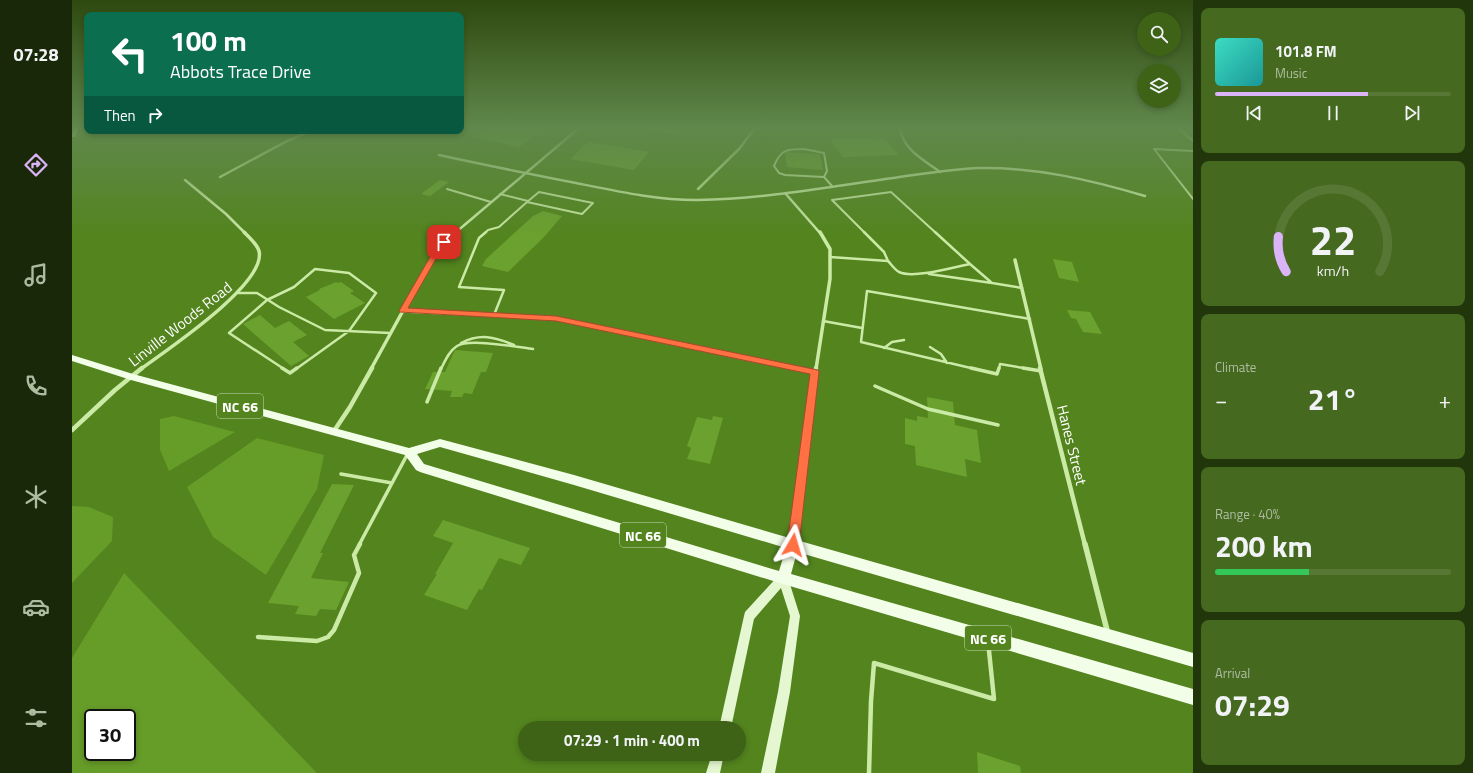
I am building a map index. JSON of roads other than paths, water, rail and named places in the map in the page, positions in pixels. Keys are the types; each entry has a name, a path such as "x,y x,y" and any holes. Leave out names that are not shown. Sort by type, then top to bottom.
{"main road":[{"name":"NC 66","path":"72,358 131,377 409,452 440,443 574,480 793,545 1193,660"},
{"name":"NC 66","path":"409,452 420,467 784,578 1193,697"},
{"path":"726,721 749,616 784,578 793,545"},
{"path":"768,773 784,692 795,616 784,578"},
{"path":"713,773 716,761"}],"street":[{"path":"480,164 648,197 673,200 726,199 785,193 977,168 1029,170 1096,182 1146,196"},
{"path":"334,431 350,407 433,257 444,242 537,164"},
{"path":"930,164 940,172"},
{"name":"Linville Woods Road","path":"72,430 131,377 202,324 238,293 252,277 257,266 260,258 258,251 248,237 230,219 185,180"},
{"path":"785,193 819,231 830,249 830,279 815,372 793,545"},
{"name":"Hanes Street","path":"1015,260 1041,371 1108,636"},
{"path":"403,311 556,318 815,372"}],"lane":[{"path":"775,164 774,166 780,173 785,175 824,177 832,186"},
{"path":"824,177 826,171 825,164"},
{"path":"1166,164 1193,199"},
{"path":"448,189 491,202"},
{"path":"494,315 504,290 459,287 479,238 488,230 499,227 528,202 539,192 593,203 582,214 528,202 500,194"},
{"path":"970,264 927,273 914,274 899,272 888,261 884,252 832,200 891,192 992,283"},
{"path":"830,257 888,261"},
{"path":"315,269 349,273 376,293 348,331 290,373 229,333 267,300 294,287 315,269"},
{"path":"927,273 1022,288"},
{"path":"1030,319 867,291 862,328 862,342 997,374 1000,364 1041,371"},
{"path":"238,293 257,293 267,300 325,330 390,333"},
{"path":"823,321 862,328"},
{"path":"427,402 450,354 458,345 478,336 494,337 517,347"},
{"path":"884,348 892,342 904,340"},
{"path":"458,345 469,343 533,349"},
{"path":"930,347 941,354 946,363"},
{"path":"875,386 928,409 998,425"},
{"path":"258,636 318,641 328,637 334,630 359,573 354,562 354,555 409,452"},
{"path":"340,474 392,483"},
{"path":"869,773 871,701 874,663 994,699 988,637"}],"waterway":[{"path":"220,177 244,164"},
{"path":"698,189 724,164"}]}
